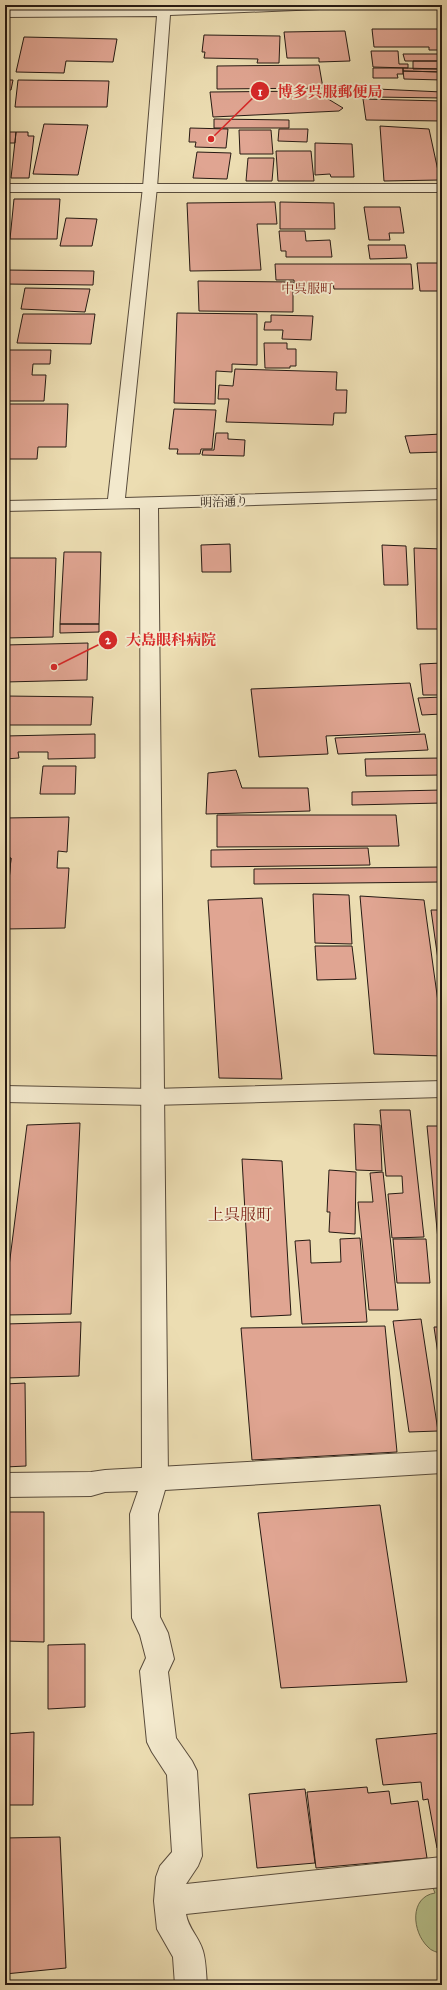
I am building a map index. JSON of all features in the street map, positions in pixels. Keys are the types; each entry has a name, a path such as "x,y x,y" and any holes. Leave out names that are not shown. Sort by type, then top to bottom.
{"street":[{"path":"5,13 320,5"},
{"path":"116,503 150,188 166,9"},
{"path":"5,188 442,188"},
{"name":"明治通り","path":"5,506 442,494"},
{"path":"149,503 155,1479 144,1514 146,1618 154,1632 160,1659 154,1670 162,1742 182,1771 187,1856 171,1877 169,1902 173,1929 188,1952 191,1985"},
{"path":"5,1094 152,1097 442,1089"},
{"path":"5,1485 91,1484 105,1481 442,1462"},
{"path":"169,1902 442,1872"}],"green space":[{"path":"442,1856 442,1954 431,1950 423,1941 416,1924 416,1916 417,1908 421,1901 427,1896 435,1893 432,1879"}],"building":[{"path":"372,29 442,29 442,50 429,50 429,47 374,47"},
{"path":"345,31 350,61 319,62 319,58 287,58 284,32"},
{"path":"204,35 280,36 279,63 257,63 258,59 204,58 205,52 202,52"},
{"path":"24,37 117,39 113,62 66,61 64,73 16,72"},
{"path":"371,51 398,51 399,64 408,64 408,68 373,67"},
{"path":"403,54 442,54 442,61 405,61"},
{"path":"413,61 442,61 442,69 413,69"},
{"path":"319,65 323,88 217,89 217,66"},
{"path":"373,68 403,68 403,74 397,74 398,78 373,78"},
{"path":"403,68 442,69 442,72 403,71"},
{"path":"403,71 442,72 442,80 404,79"},
{"path":"5,80 13,80 11,90 5,90"},
{"path":"18,80 109,81 107,107 15,107"},
{"path":"377,89 442,92 442,98 374,97"},
{"path":"315,91 343,108 339,111 213,117 210,92"},
{"path":"363,99 442,101 442,121 366,120"},
{"path":"214,119 289,120 289,128 214,128"},
{"path":"44,124 88,125 78,175 33,174"},
{"path":"380,126 429,129 440,180 384,181"},
{"path":"190,128 228,129 226,148 195,147 196,142 189,142"},
{"path":"279,129 308,129 307,142 278,141"},
{"path":"239,130 271,130 273,154 240,154"},
{"path":"5,132 16,132 15,143 5,143"},
{"path":"16,132 28,132 28,136 34,136 29,178 11,178"},
{"path":"315,143 352,144 354,177 331,177 330,174 315,175"},
{"path":"276,151 311,151 314,181 278,181"},
{"path":"197,152 231,153 227,179 193,178"},
{"path":"248,158 274,158 272,181 246,181"},
{"path":"14,199 60,199 57,239 10,239"},
{"path":"275,202 277,224 257,224 261,270 190,271 187,203"},
{"path":"280,202 334,203 335,229 280,229"},
{"path":"364,207 400,207 404,233 389,233 390,240 369,240"},
{"path":"66,218 97,219 92,246 60,246"},
{"path":"279,231 305,231 306,241 330,240 332,257 286,257 286,251 281,251"},
{"path":"368,245 405,245 407,258 370,259"},
{"path":"417,263 442,263 442,291 420,291"},
{"path":"275,264 411,264 413,289 334,289 333,283 294,283 294,280 276,280"},
{"path":"5,270 94,271 93,285 5,284"},
{"path":"198,281 293,282 293,312 199,311"},
{"path":"25,288 90,289 85,312 21,309"},
{"path":"177,313 257,314 257,365 232,364 232,372 216,371 215,404 174,403"},
{"path":"23,314 95,314 91,344 17,343"},
{"path":"271,315 313,316 311,340 282,339 283,330 264,330 265,322 271,322"},
{"path":"264,343 287,343 287,349 296,349 296,366 290,366 290,368 265,368"},
{"path":"5,350 51,350 50,364 33,364 32,375 46,375 44,401 5,401"},
{"path":"235,369 337,372 336,390 347,390 346,413 334,413 333,425 226,422 229,399 218,399 219,385 233,386"},
{"path":"5,404 68,404 66,447 38,447 37,459 5,459"},
{"path":"174,409 216,410 212,449 201,449 200,454 177,454 178,449 169,449"},
{"path":"216,433 228,433 228,439 245,440 244,456 202,455 203,450 214,450"},
{"path":"441,434 442,452 410,453 405,436"},
{"path":"230,544 231,572 202,572 201,545"},
{"path":"382,545 406,546 408,585 384,585"},
{"path":"414,548 442,549 442,629 417,629"},
{"path":"64,552 101,552 99,624 60,624"},
{"path":"5,558 56,558 53,637 5,638"},
{"path":"60,624 99,624 99,632 60,633"},
{"path":"88,643 87,680 5,682 5,645"},
{"path":"442,663 442,695 423,695 420,664"},
{"path":"410,683 420,732 326,736 328,754 259,757 251,689"},
{"path":"5,696 93,697 91,725 5,725"},
{"path":"442,697 442,714 422,715 418,698"},
{"path":"95,734 95,758 48,759 48,752 18,752 19,758 5,759 5,736"},
{"path":"425,734 428,750 338,754 335,738"},
{"path":"442,758 442,775 366,776 365,759"},
{"path":"43,766 76,766 75,794 40,794"},
{"path":"236,770 242,788 308,788 310,811 206,814 208,773"},
{"path":"442,790 442,803 352,805 352,792"},
{"path":"217,815 396,815 399,846 217,847"},
{"path":"69,817 67,852 58,851 57,868 69,868 65,928 5,929 11,858 5,858 5,818"},
{"path":"368,848 370,865 211,867 211,850"},
{"path":"5,858 11,858 5,927"},
{"path":"442,867 442,882 254,884 254,869"},
{"path":"313,894 349,895 352,944 315,943"},
{"path":"360,896 424,900 442,1031 442,1056 374,1054"},
{"path":"262,898 282,1079 219,1078 208,900"},
{"path":"431,910 442,910 442,988"},
{"path":"315,946 352,946 356,979 317,980"},
{"path":"380,1110 410,1110 424,1237 392,1238 388,1194 403,1193 402,1176 386,1176"},
{"path":"80,1123 71,1314 5,1315 5,1298 27,1125"},
{"path":"354,1124 380,1125 382,1171 356,1170"},
{"path":"427,1126 442,1126 442,1281"},
{"path":"242,1159 282,1161 291,1315 251,1317"},
{"path":"329,1170 356,1172 355,1234 329,1232 330,1212 327,1212"},
{"path":"383,1172 398,1310 369,1310 358,1202 373,1202 370,1173"},
{"path":"360,1238 367,1322 302,1324 295,1241 310,1240 311,1263 341,1262 340,1239"},
{"path":"393,1239 426,1239 430,1283 397,1283"},
{"path":"421,1319 438,1431 409,1432 393,1321"},
{"path":"81,1322 79,1376 5,1378 5,1324"},
{"path":"385,1326 397,1452 252,1460 241,1328"},
{"path":"434,1327 442,1327 442,1381"},
{"path":"25,1383 26,1466 5,1467 5,1384"},
{"path":"380,1505 407,1682 281,1688 258,1513"},
{"path":"5,1512 44,1512 44,1642 5,1641"},
{"path":"85,1644 85,1707 48,1709 48,1645"},
{"path":"34,1732 33,1805 5,1805 5,1734"},
{"path":"442,1733 442,1848 437,1848 428,1799 423,1800 421,1782 383,1785 376,1739"},
{"path":"367,1787 368,1793 389,1791 391,1804 418,1801 427,1858 316,1868 307,1792"},
{"path":"305,1789 315,1863 257,1868 249,1794"},
{"path":"60,1837 66,1968 5,1974 5,1838"}],"place":[{"name":"博多呉服郵便局","path":"211,139"},
{"name":"大島眼科病院","path":"54,667"}],"district":[{"name":"中呉服町","path":"307,288"},
{"name":"上呉服町","path":"240,1214"}]}
